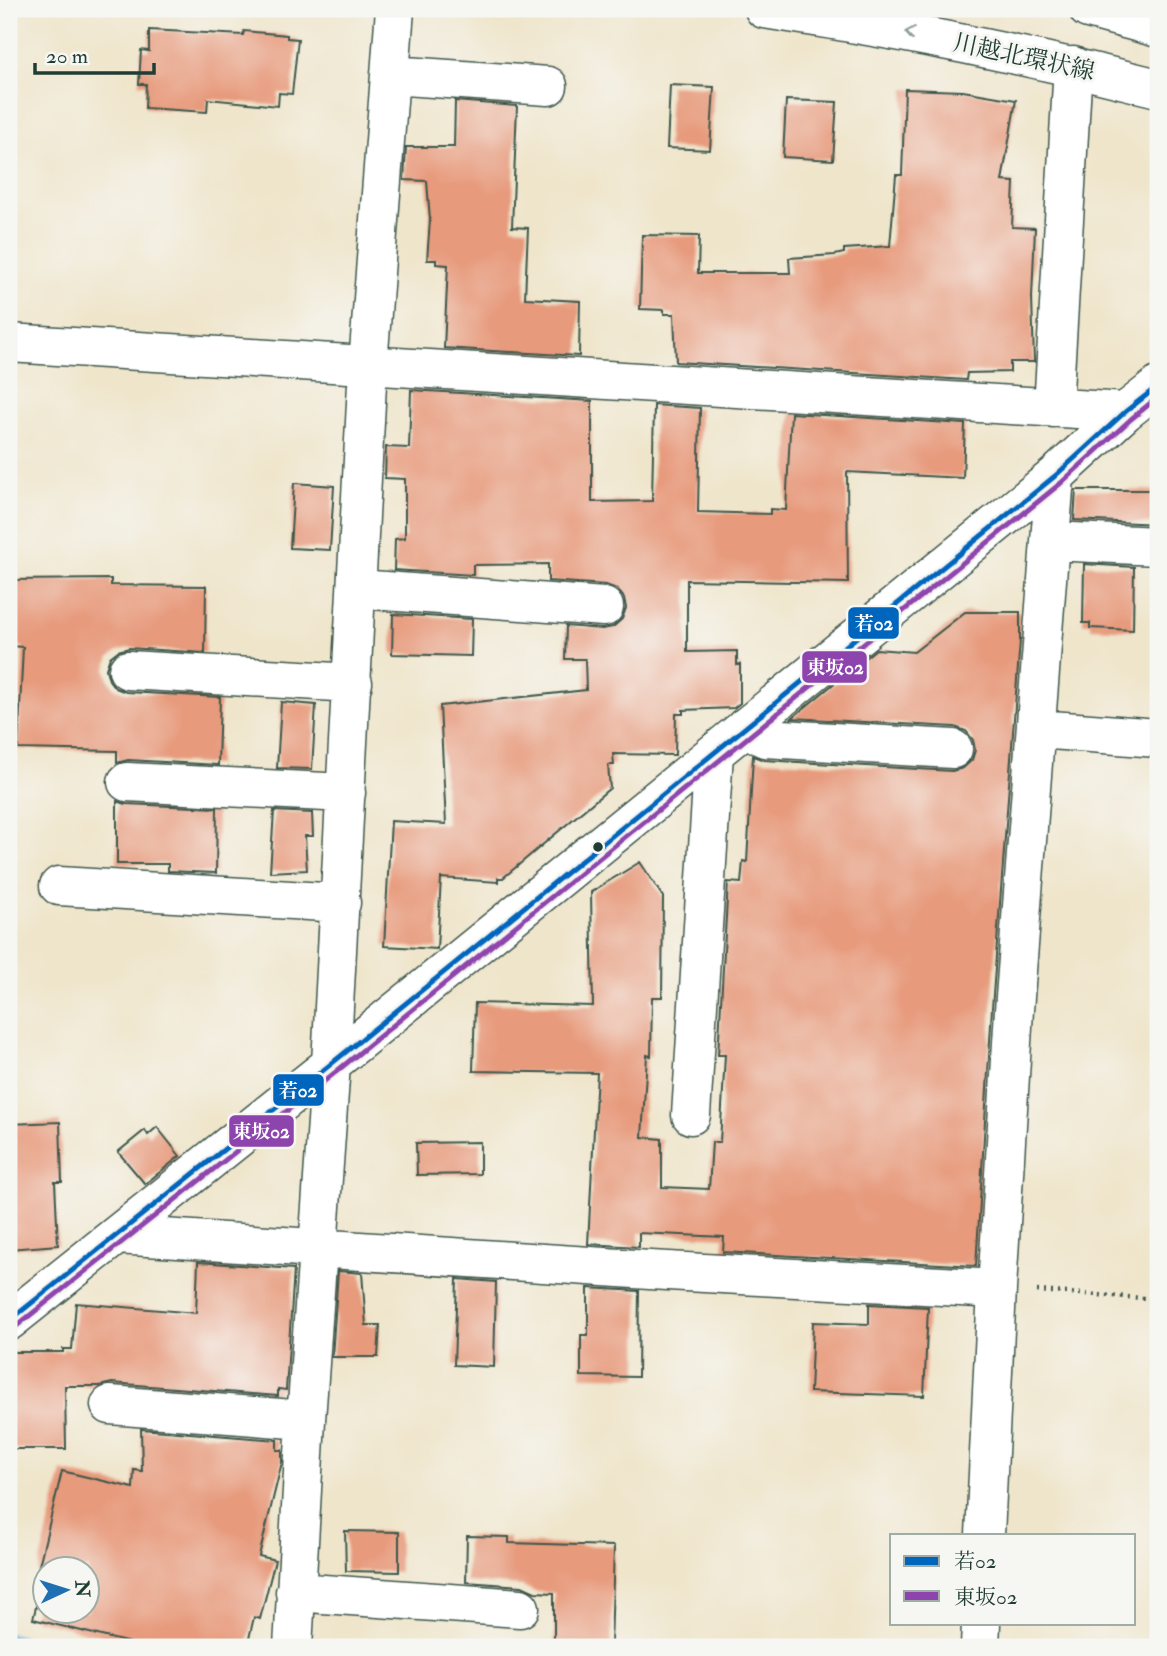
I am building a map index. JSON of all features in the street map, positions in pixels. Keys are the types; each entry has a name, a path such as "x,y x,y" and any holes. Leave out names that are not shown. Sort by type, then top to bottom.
{"street":[{"path":"293,1647 341,903 368,365 395,9"},
{"name":"川越北環状線","path":"764,9 940,38 1073,66 1158,88"},
{"path":"1088,9 1158,28"},
{"path":"1053,408 1073,66"},
{"path":"390,75 548,86"},
{"path":"9,343 1125,412"},
{"path":"9,1321 331,1064 1055,476 1125,412 1158,386"},
{"path":"985,1534 1014,1010 1055,476"},
{"path":"1051,541 1158,546"},
{"path":"358,589 604,607"},
{"path":"128,670 353,683"},
{"path":"745,727 765,738 953,749"},
{"path":"1037,729 1158,738"},
{"path":"691,1115 714,753"},
{"path":"127,782 346,793"},
{"path":"59,886 341,903"},
{"path":"117,1235 997,1289"},
{"path":"110,1405 306,1420"},
{"path":"295,1592 520,1608"},
{"path":"980,1647 981,1624"}],"path":[{"path":"997,1289 1158,1299"}],"building":[{"path":"149,30 243,35 244,31 287,35 287,38 298,39 292,94 279,93 278,106 208,99 207,112 145,108 146,84 139,84 141,50 149,51"},
{"path":"670,85 714,87 710,150 667,148"},
{"path":"905,89 963,91 1016,100 1002,181 1014,182 1012,227 1035,228 1032,297 1034,362 1010,362 1010,372 967,373 966,380 676,362 674,314 664,314 664,310 640,309 642,235 699,236 698,273 790,273 789,258 835,255 844,253 844,249 890,246 896,175 902,175"},
{"path":"786,100 837,102 833,160 783,157"},
{"path":"455,101 517,106 512,227 528,228 525,298 580,301 579,356 444,348 448,265 427,260 430,220 427,181 404,180 406,147 454,147"},
{"path":"411,390 592,401 592,502 652,501 654,405 700,408 698,512 770,514 770,509 786,510 791,413 965,424 963,478 847,472 848,583 687,580 687,652 737,651 737,665 740,664 740,703 734,708 683,710 683,714 676,714 675,755 613,754 614,765 608,765 610,788 503,878 498,878 498,882 441,878 437,949 384,946 391,821 446,824 440,706 586,690 585,659 565,659 566,626 602,629 613,627 622,619 626,608 624,598 617,589 606,585 548,581 548,564 473,565 473,575 394,570 395,539 405,538 405,479 385,478 386,447 409,448"},
{"path":"294,483 334,486 330,550 290,548"},
{"path":"1076,490 1158,490 1158,524 1074,520"},
{"path":"1084,564 1134,567 1133,630 1090,628 1090,623 1083,623"},
{"path":"111,579 111,585 206,586 205,653 129,648 110,657 106,669 115,688 126,692 220,697 218,765 128,760 117,763 117,751 18,749 23,647 9,646 9,580"},
{"path":"965,612 1020,612 976,1266 723,1252 724,1237 639,1233 639,1247 588,1244 597,1073 473,1071 475,1003 593,1006 591,892 640,862 663,897 662,997 652,997 651,1056 647,1055 642,1137 662,1139 662,1187 709,1189 712,1142 720,1142 725,1055 718,1055 728,882 741,883 743,861 747,862 753,756 764,760 952,771 963,768 972,760 975,750 973,740 966,731 955,727 792,718 876,649 914,652"},
{"path":"393,614 472,619 471,656 392,654"},
{"path":"281,702 316,705 312,769 277,768"},
{"path":"117,801 126,804 217,808 216,873 168,871 168,864 117,864"},
{"path":"274,811 312,813 313,836 305,836 307,870 270,872"},
{"path":"60,1122 62,1182 55,1182 58,1245 9,1249 9,1124"},
{"path":"157,1127 180,1156 145,1184 118,1152 145,1130 148,1135"},
{"path":"480,1142 480,1174 417,1175 416,1143"},
{"path":"198,1262 294,1269 286,1390 278,1389 278,1396 112,1383 99,1386 65,1386 66,1449 9,1449 9,1352 63,1352 63,1349 72,1349 76,1303 196,1313"},
{"path":"338,1271 362,1273 366,1325 380,1325 378,1357 332,1357"},
{"path":"457,1279 496,1282 494,1367 454,1365"},
{"path":"588,1288 639,1291 638,1377 581,1376 581,1335 588,1335"},
{"path":"869,1304 928,1307 924,1396 810,1392 813,1322 869,1324"},
{"path":"141,1429 277,1440 277,1450 282,1450 282,1462 259,1556 275,1560 260,1619 254,1617 247,1647 146,1647 53,1624 102,1624 102,1554 42,1554 62,1471 133,1488 134,1470 142,1471"},
{"path":"345,1531 399,1532 399,1572 346,1571"},
{"path":"467,1536 509,1537 509,1543 614,1546 611,1647 554,1647 554,1593 535,1592 522,1586 466,1582"}],"waterway":[{"path":"9,1639 46,1647"}],"transit line":[{"name":"若02","path":"9,1321 331,1064 1055,476 1125,412 1158,386"},
{"name":"東坂02","path":"14,1328 337,1071 1061,483 1158,397"}]}
